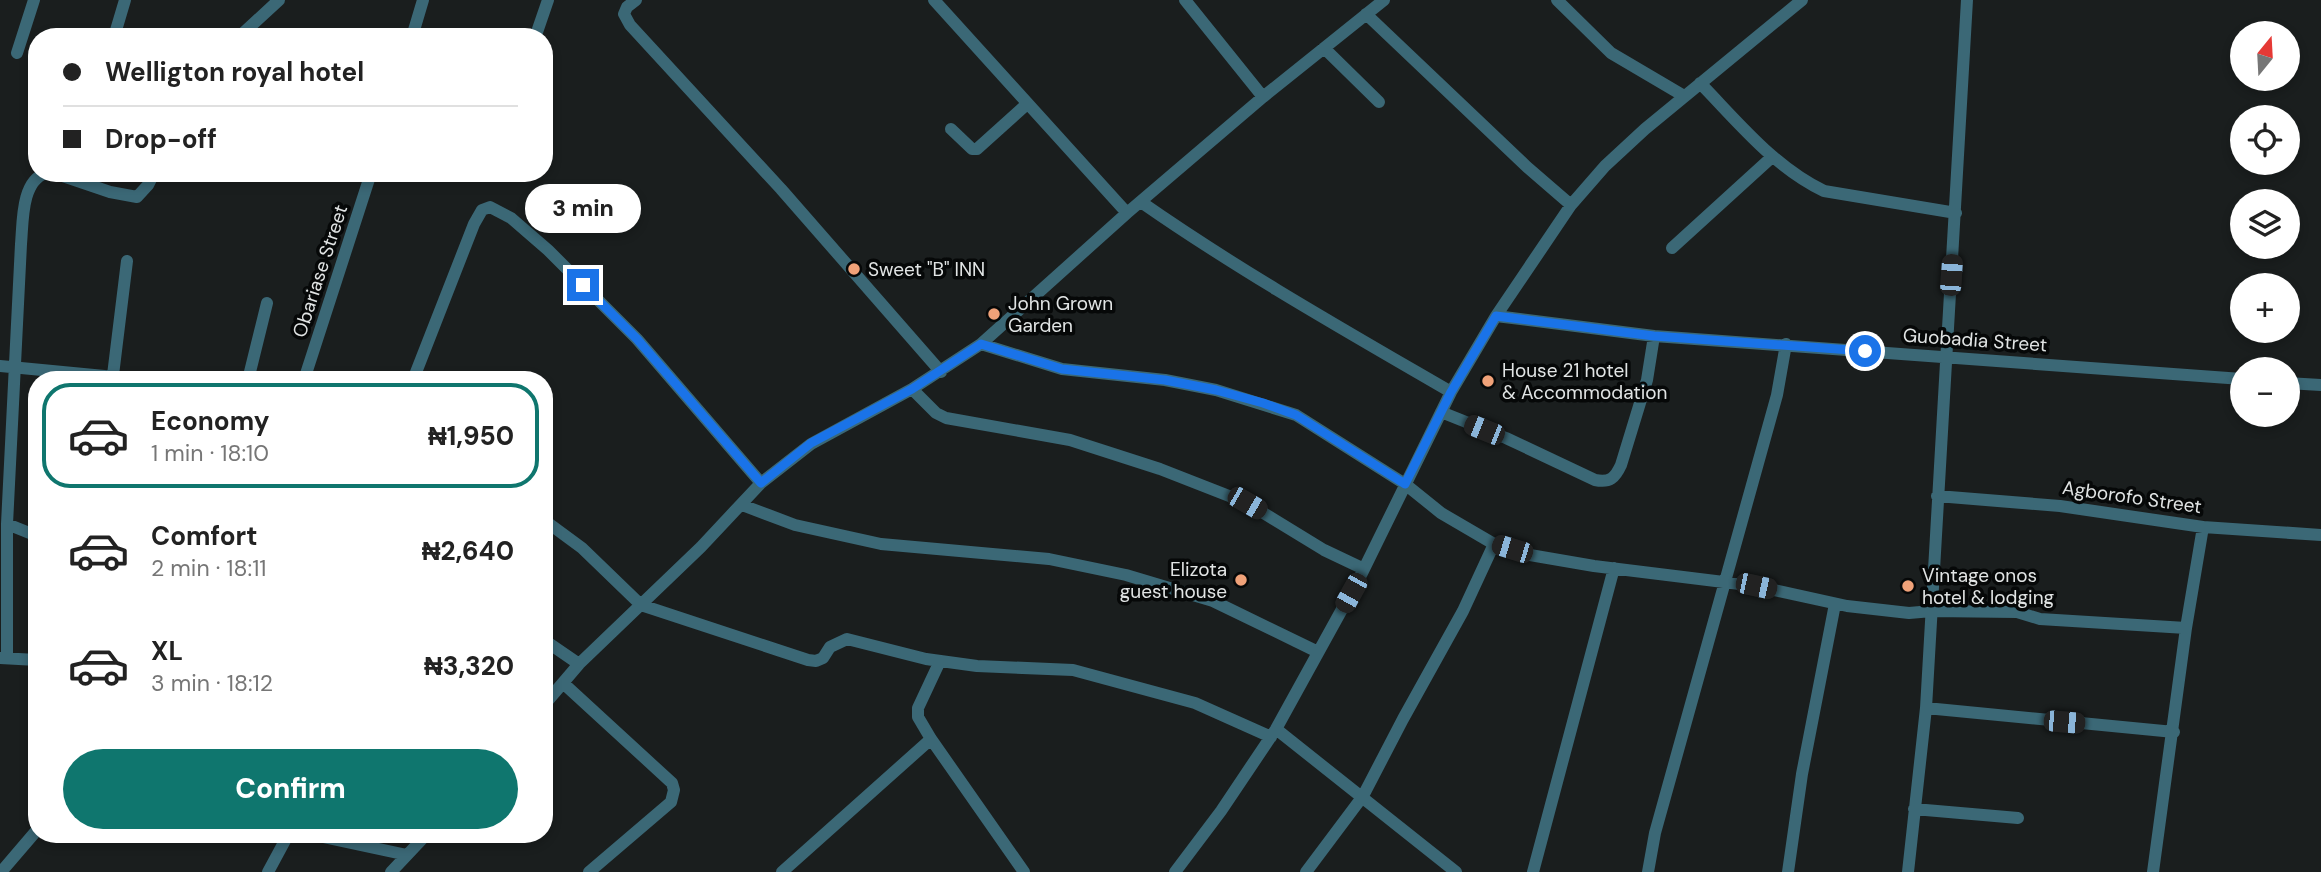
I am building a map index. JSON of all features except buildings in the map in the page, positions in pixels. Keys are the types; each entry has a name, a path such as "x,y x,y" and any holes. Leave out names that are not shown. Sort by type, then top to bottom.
{"street":[{"path":"17,53 34,0"},
{"path":"117,28 125,0"},
{"path":"249,28 279,0"},
{"path":"415,28 423,0"},
{"path":"538,28 548,0"},
{"path":"636,0 624,14 630,25 781,189 941,372"},
{"path":"934,0 1127,213"},
{"path":"1185,0 1263,97"},
{"path":"553,695 579,664 742,505 761,483 811,443 912,389 981,344 1127,213 1263,97 1384,0"},
{"path":"1557,0 1611,53 1684,96"},
{"path":"1175,872 1221,811 1273,733 1364,569 1451,392 1496,316 1571,205 1625,147 1802,0"},
{"path":"1908,872 1926,708 1967,0"},
{"path":"1366,14 1527,167 1571,205"},
{"path":"1324,48 1380,102"},
{"path":"1700,83 1772,157 1813,186 1824,191 1956,213"},
{"path":"951,129 972,149 977,149 1027,104"},
{"path":"1672,248 1772,157"},
{"path":"28,659 4,658 7,524 21,244 26,201 33,182"},
{"path":"81,182 137,197 150,182"},
{"name":"Obariase Street","path":"307,371 369,182"},
{"path":"1140,202 1174,226 1451,392"},
{"path":"417,371 474,224 482,210 490,207 511,218 548,250 637,339 761,483"},
{"path":"113,371 127,261"},
{"path":"250,371 267,303"},
{"name":"Guobadia Street","path":"1496,316 1654,336 2230,378"},
{"path":"1441,412 1595,480 1610,480 1616,476 1621,465 1647,380 1654,336"},
{"path":"981,344 1062,369 1165,380 1216,390 1296,415 1405,484 1441,513 1494,544 1530,555 1726,581 1835,604 1909,613 2017,612 2040,619 2186,628"},
{"path":"1648,872 1655,833 1777,395 1786,344"},
{"path":"0,366 64,371"},
{"path":"2300,384 2321,385"},
{"path":"912,389 931,409 946,418 1070,440 1160,469 1247,503 1324,550 1364,569"},
{"name":"Agborofo Street","path":"1937,496 2060,506 2203,527 2321,535"},
{"path":"742,505 795,525 881,544 1049,559 1126,575 1213,601 1318,652"},
{"path":"7,524 28,532"},
{"path":"553,527 582,548 641,605 808,660 817,661 823,658 830,648 847,639 940,661 977,666 1073,670 1195,703 1273,733 1363,796 1456,872"},
{"path":"2153,872 2186,628 2203,527"},
{"path":"1306,872 1363,796 1402,719 1463,611 1494,544"},
{"path":"1533,872 1614,568"},
{"path":"1788,872 1802,774 1835,604"},
{"path":"553,646 579,664"},
{"path":"940,661 918,708 918,717 1022,871"},
{"path":"563,683 672,783 674,790 670,802 589,872"},
{"path":"1926,708 2174,732"},
{"path":"782,872 931,739"},
{"path":"1914,809 2018,818"},
{"path":"1,872 28,840"},
{"path":"268,872 284,843"},
{"path":"351,843 407,855"},
{"path":"391,872 418,843"}],"place":[{"name":"Sweet \"B\" INN","path":"854,269"},
{"name":"John Grown Garden","path":"994,314"},
{"name":"House 21 hotel & Accommodation","path":"1488,381"},
{"name":"Elizota guest house","path":"1241,580"},
{"name":"Vintage onos hotel & lodging","path":"1908,586"}],"route":[{"path":"583,285 637,339 761,483 811,443 912,389 981,344 1062,369 1165,380 1263,403 1296,415 1405,484 1451,392 1496,316 1654,336 1865,351"}]}
